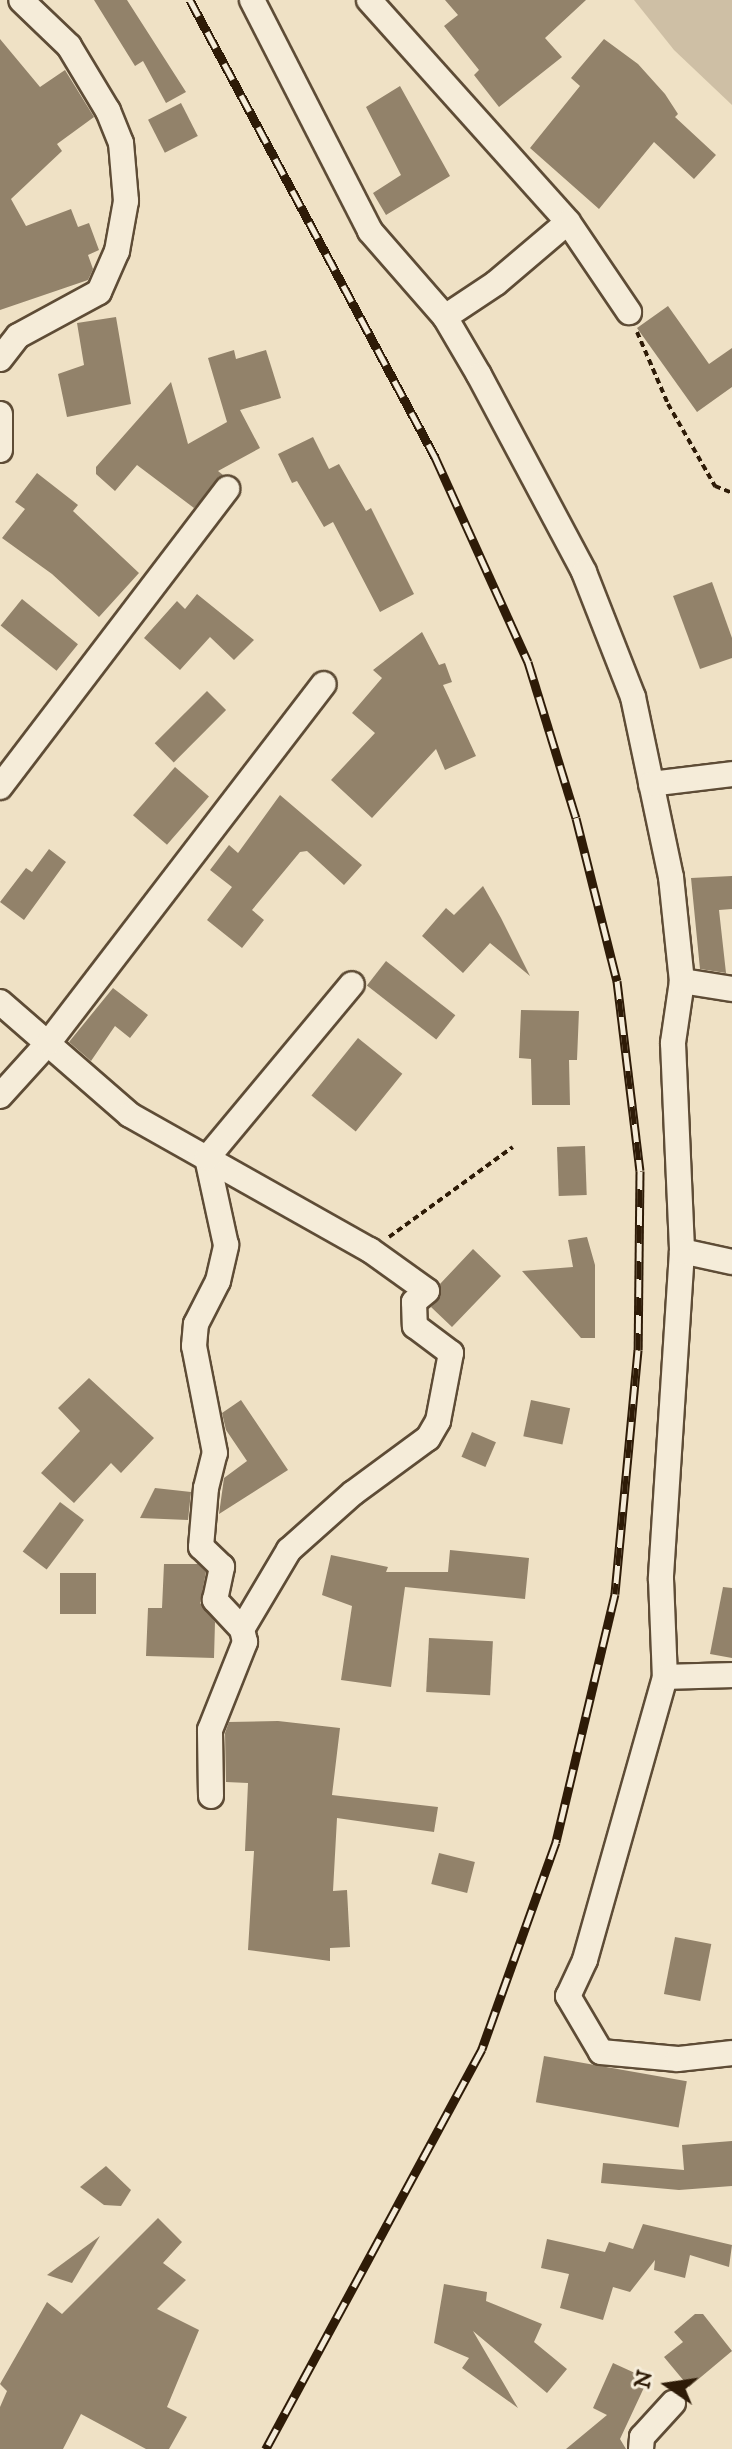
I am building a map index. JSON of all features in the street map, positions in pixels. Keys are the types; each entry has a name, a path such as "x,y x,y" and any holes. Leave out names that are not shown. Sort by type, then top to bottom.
{"street":[{"path":"0,359 18,336 99,292 117,251 126,201 121,143 108,111 69,46 21,0"},
{"path":"252,0 370,231 445,317 584,572 633,697 671,877 682,981 673,1043 682,1251 661,1579 665,1677 585,1960 568,1996 601,2052 678,2059 732,2053"},
{"path":"369,0 568,222 629,312"},
{"path":"445,317 496,283 568,222"},
{"path":"0,414 0,450"},
{"path":"0,787 227,489"},
{"path":"0,1096 49,1042 324,684"},
{"path":"651,784 732,774"},
{"path":"682,981 732,989"},
{"path":"207,1158 352,984"},
{"path":"0,1002 130,1115 370,1250 427,1291 414,1302 415,1326 451,1353 438,1421 428,1438 353,1493 289,1550 242,1629 243,1656 210,1730 211,1796"},
{"path":"207,1158 226,1245 218,1281 196,1324 194,1346 215,1453 206,1488 201,1547 222,1567 215,1600 242,1629"},
{"path":"682,1251 732,1262"},
{"path":"665,1677 732,1675"},
{"path":"645,2445 673,2403"}],"path":[{"path":"629,312 668,404 707,473 715,486 732,493"},
{"path":"370,1250 513,1147"}],"shaded area":[{"path":"634,0 732,0 732,105 674,50"}],"building":[{"path":"94,0 127,0 186,92 166,103 143,61 135,66"},
{"path":"445,0 586,0 545,38 562,57 499,107 474,75 479,70 444,26 458,15"},
{"path":"0,39 40,87 65,70 94,117 57,144 62,151 11,199 26,226 71,209 78,227 89,223 99,250 88,255 93,269 88,280 0,310"},
{"path":"604,39 638,64 665,94 678,114 675,117 716,155 694,179 654,142 599,209 530,148 580,86 571,78"},
{"path":"400,86 450,176 386,215 373,193 401,175 366,107"},
{"path":"181,103 198,136 165,153 148,120"},
{"path":"668,306 709,364 732,348 732,387 697,412 637,328"},
{"path":"116,317 131,404 67,417 58,374 84,365 77,323"},
{"path":"234,350 236,359 266,350 281,398 240,410 260,448 218,471 223,475 194,508 137,465 115,491 96,474 96,467 171,382 188,444 227,422 208,358"},
{"path":"313,437 329,469 339,464 366,511 371,508 414,594 380,612 333,522 324,527 297,481 292,483 278,454"},
{"path":"37,473 78,505 73,511 139,573 99,617 52,574 2,538 25,509 15,502"},
{"path":"712,582 732,638 732,658 700,669 673,596"},
{"path":"197,594 254,640 234,660 210,637 180,670 144,638 177,601 185,609"},
{"path":"22,599 78,644 57,671 1,625"},
{"path":"422,632 439,665 445,663 452,682 443,685 476,756 445,770 436,749 372,818 331,780 375,733 352,713 382,678 373,670"},
{"path":"207,691 226,710 174,762 155,743"},
{"path":"175,767 209,797 167,845 133,815"},
{"path":"280,795 362,865 344,885 307,851 300,852 252,910 264,920 242,948 207,920 232,887 210,870 229,845 238,853"},
{"path":"49,849 66,862 24,920 0,902 26,868 32,872"},
{"path":"732,876 732,909 719,910 726,973 700,969 691,878"},
{"path":"483,886 530,976 490,943 463,973 422,936 446,908 454,915"},
{"path":"386,961 455,1015 436,1040 367,985"},
{"path":"113,988 148,1015 130,1038 115,1026 91,1061 69,1042"},
{"path":"521,1010 579,1011 577,1060 569,1060 570,1105 532,1105 531,1059 519,1058"},
{"path":"358,1038 402,1074 356,1131 311,1096"},
{"path":"585,1146 587,1195 559,1196 557,1147"},
{"path":"587,1237 595,1265 595,1338 581,1338 522,1271 573,1267 568,1240"},
{"path":"473,1249 501,1276 452,1327 431,1307 441,1296 440,1284"},
{"path":"89,1378 154,1438 121,1473 111,1463 74,1503 41,1473 80,1431 58,1408"},
{"path":"241,1400 288,1470 219,1514 224,1478 247,1461 226,1430 222,1413"},
{"path":"531,1400 570,1408 562,1445 523,1436"},
{"path":"472,1432 496,1442 485,1467 461,1457"},
{"path":"155,1488 191,1492 188,1520 140,1518"},
{"path":"60,1502 84,1520 47,1570 23,1552"},
{"path":"450,1550 529,1558 525,1599 405,1587 391,1687 341,1680 352,1606 322,1595 331,1555 388,1567 386,1572 448,1572"},
{"path":"164,1564 198,1564 206,1572 200,1603 215,1622 214,1658 146,1656 148,1608 162,1608"},
{"path":"60,1573 96,1573 96,1614 60,1614"},
{"path":"723,1587 732,1588 732,1658 710,1654"},
{"path":"429,1638 493,1641 490,1695 426,1692"},
{"path":"278,1721 340,1728 332,1795 438,1807 434,1832 337,1818 333,1891 347,1890 350,1947 330,1948 330,1961 248,1950 254,1851 245,1851 248,1783 226,1782 225,1733 229,1722"},
{"path":"439,1853 475,1862 467,1893 431,1884"},
{"path":"675,1937 711,1944 700,2001 664,1994"},
{"path":"544,2056 687,2081 679,2127 536,2102"},
{"path":"732,2141 732,2186 679,2190 601,2183 603,2163 684,2170 682,2145"},
{"path":"106,2166 131,2190 121,2206 104,2205 80,2187"},
{"path":"158,2218 182,2242 163,2263 186,2280 157,2309 199,2330 167,2407 187,2417 169,2449 146,2449 81,2414 63,2449 0,2449 0,2407 7,2391 0,2384 47,2302 62,2314"},
{"path":"643,2224 732,2245 729,2267 690,2255 685,2278 654,2270 655,2260 630,2292 613,2287 603,2320 560,2308 569,2274 541,2268 547,2239 605,2252 609,2242 633,2249"},
{"path":"100,2236 72,2283 47,2275"},
{"path":"444,2284 487,2292 486,2301 542,2324 534,2342 567,2369 547,2393 473,2331 518,2408 462,2368 469,2358 434,2343"},
{"path":"695,2314 703,2314 732,2351 689,2387 664,2357 683,2342 674,2332"},
{"path":"613,2363 648,2379 620,2439 626,2449 566,2449 607,2415 593,2408"}],"railway":[{"path":"190,0 435,457 528,662 576,818 617,981 640,1171 638,1350 615,1594 556,1842 482,2049 266,2449"}]}
